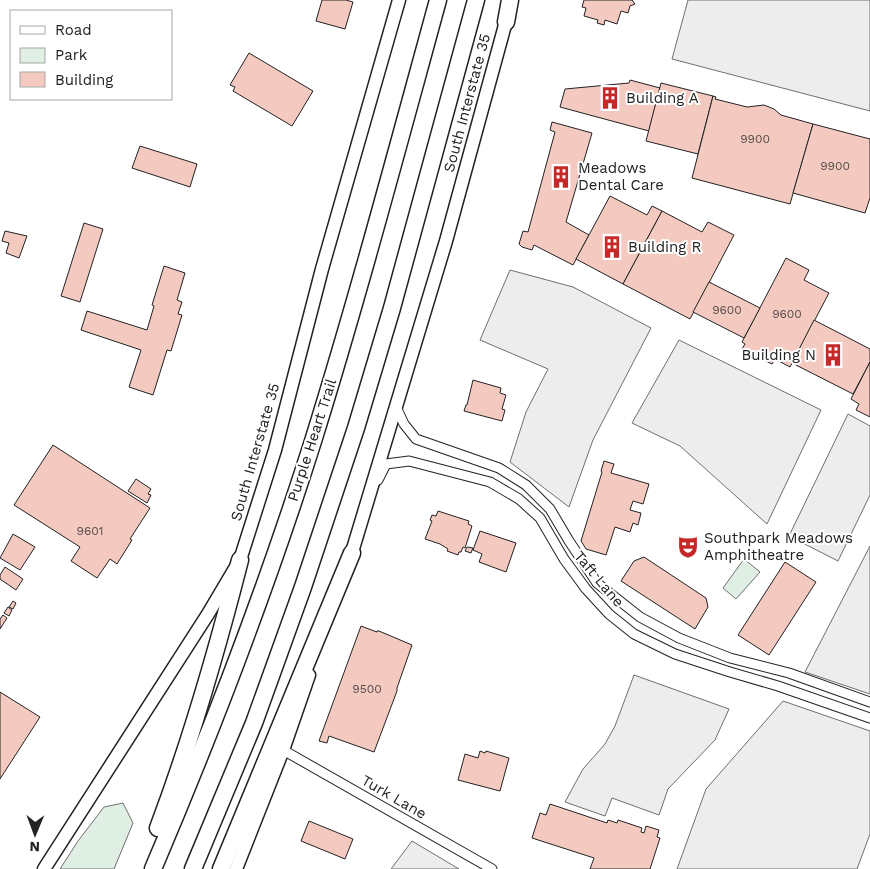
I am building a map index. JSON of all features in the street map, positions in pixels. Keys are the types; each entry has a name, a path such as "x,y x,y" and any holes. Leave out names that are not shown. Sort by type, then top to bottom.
{"highway":[{"name":"Purple Heart Trail","path":"153,869 220,704 311,448 353,307 438,0"},
{"path":"194,869 254,723 356,428 392,308 476,0"},
{"path":"506,22 511,0"},
{"path":"221,869 352,553"},
{"path":"145,869 193,724 240,560"}],"main road":[{"name":"South Interstate 35","path":"44,869 208,614 240,560 275,450 322,269 399,0"},
{"name":"South Interstate 35","path":"236,869 283,750 352,553 446,241 506,22"}],"street":[{"name":"Taft Lane","path":"396,406 404,424 416,439 499,468 526,485 550,509 598,583 640,617 679,638 730,658 789,673 870,702"},
{"name":"Taft Lane","path":"371,493 386,464 409,461 490,482 519,499 540,518 564,559 585,587 609,614 634,634 675,654 778,686 870,718"},
{"name":"Turk Lane","path":"283,750 492,869"}],"green space":[{"path":"744,559 760,572 736,599 723,588"},
{"path":"123,803 133,823 114,869 60,869 78,841 104,807"}],"shaded area":[{"path":"688,0 870,0 870,111 672,59"},
{"path":"510,270 573,287 651,328 593,440 569,507 510,462 526,412 548,369 480,340"},
{"path":"679,340 821,410 767,524 680,446 632,423"},
{"path":"848,414 870,426 870,495 838,561 789,536"},
{"path":"870,546 870,694 805,672"},
{"path":"634,675 729,709 715,740 668,789 659,815 612,798 605,816 565,802 583,769 605,744 615,726"},
{"path":"783,701 870,731 870,834 857,869 677,869 706,789"},
{"path":"412,841 459,869 391,869"}],"building":[{"path":"322,0 346,0 353,2 345,29 316,21"},
{"path":"584,0 632,0 635,4 630,6 628,13 621,11 617,24 605,20 604,25 597,23 598,20 584,16 586,8 582,7"},
{"path":"249,53 313,91 292,126 233,91 235,87 230,85"},
{"name":"Building A","path":"630,80 660,88 649,131 560,107 565,89 629,83"},
{"path":"661,83 713,96 698,154 646,141"},
{"path":"713,96 716,97 715,99 747,107 764,105 774,109 781,115 813,124 790,204 692,178"},
{"name":"Meadows Dental Care","path":"552,122 592,133 566,222 589,235 573,265 534,245 532,250 519,244 523,231 528,232 555,132 550,130"},
{"path":"813,124 870,139 870,198 865,213 793,193"},
{"path":"140,146 197,164 190,187 132,168"},
{"name":"Building R","path":"610,196 647,215 652,206 662,211 623,284 576,259"},
{"path":"662,211 702,232 708,222 734,235 690,319 623,284"},
{"path":"84,223 103,229 80,302 61,296"},
{"path":"5,231 27,236 19,258 6,253 9,243 2,241"},
{"path":"786,258 809,270 804,280 829,293 790,367 775,359 772,364 742,349 745,344 742,342"},
{"path":"164,266 185,273 177,300 182,302 178,314 182,315 171,351 167,350 153,395 129,387 141,350 81,330 87,311 147,330 154,306 152,305"},
{"path":"709,282 760,308 744,338 693,312"},
{"name":"Building N","path":"814,320 870,349 870,362 853,394 792,363"},
{"path":"870,362 870,417 856,410 859,404 851,399"},
{"path":"473,380 501,388 500,393 506,395 502,409 505,410 502,421 464,411"},
{"path":"53,445 150,508 117,564 110,559 97,578 71,561 80,547 14,505"},
{"path":"604,461 614,464 611,473 649,484 643,504 633,501 630,510 641,513 638,525 633,523 630,532 615,527 606,555 586,549 581,541"},
{"path":"136,479 151,489 148,494 151,495 147,503 128,491"},
{"path":"438,511 469,521 468,524 472,526 465,548 463,547 458,555 447,551 448,549 440,544 425,539 432,521 430,520 432,515 436,516"},
{"path":"480,531 516,543 506,572 479,562 482,554 473,550"},
{"path":"13,534 35,547 20,570 0,558"},
{"path":"467,547 473,548 471,553 465,551"},
{"path":"644,557 706,598 708,607 695,629 621,581 634,561"},
{"path":"785,562 816,582 769,655 738,635"},
{"path":"5,567 23,579 16,590 0,579 0,575"},
{"path":"13,601 16,603 13,609 9,607"},
{"path":"8,607 12,610 9,616 4,613"},
{"path":"3,615 7,618 0,629 0,619"},
{"path":"361,626 379,631 412,645 374,752 329,736 327,743 319,741"},
{"path":"0,692 40,717 0,779"},
{"path":"480,751 509,758 500,791 458,780 465,754 478,758"},
{"path":"550,804 607,823 608,820 617,823 618,820 642,828 641,832 644,833 646,826 659,830 657,837 660,838 650,869 590,869 594,858 532,838 540,813 546,815"},
{"path":"309,821 353,839 345,859 301,841"}],"place":[{"name":"Building A","path":"610,98"},
{"name":"Meadows Dental Care","path":"561,177"},
{"name":"Building R","path":"612,247"},
{"name":"Building N","path":"833,355"},
{"name":"Southpark Meadows Amphitheatre","path":"688,547"}]}
